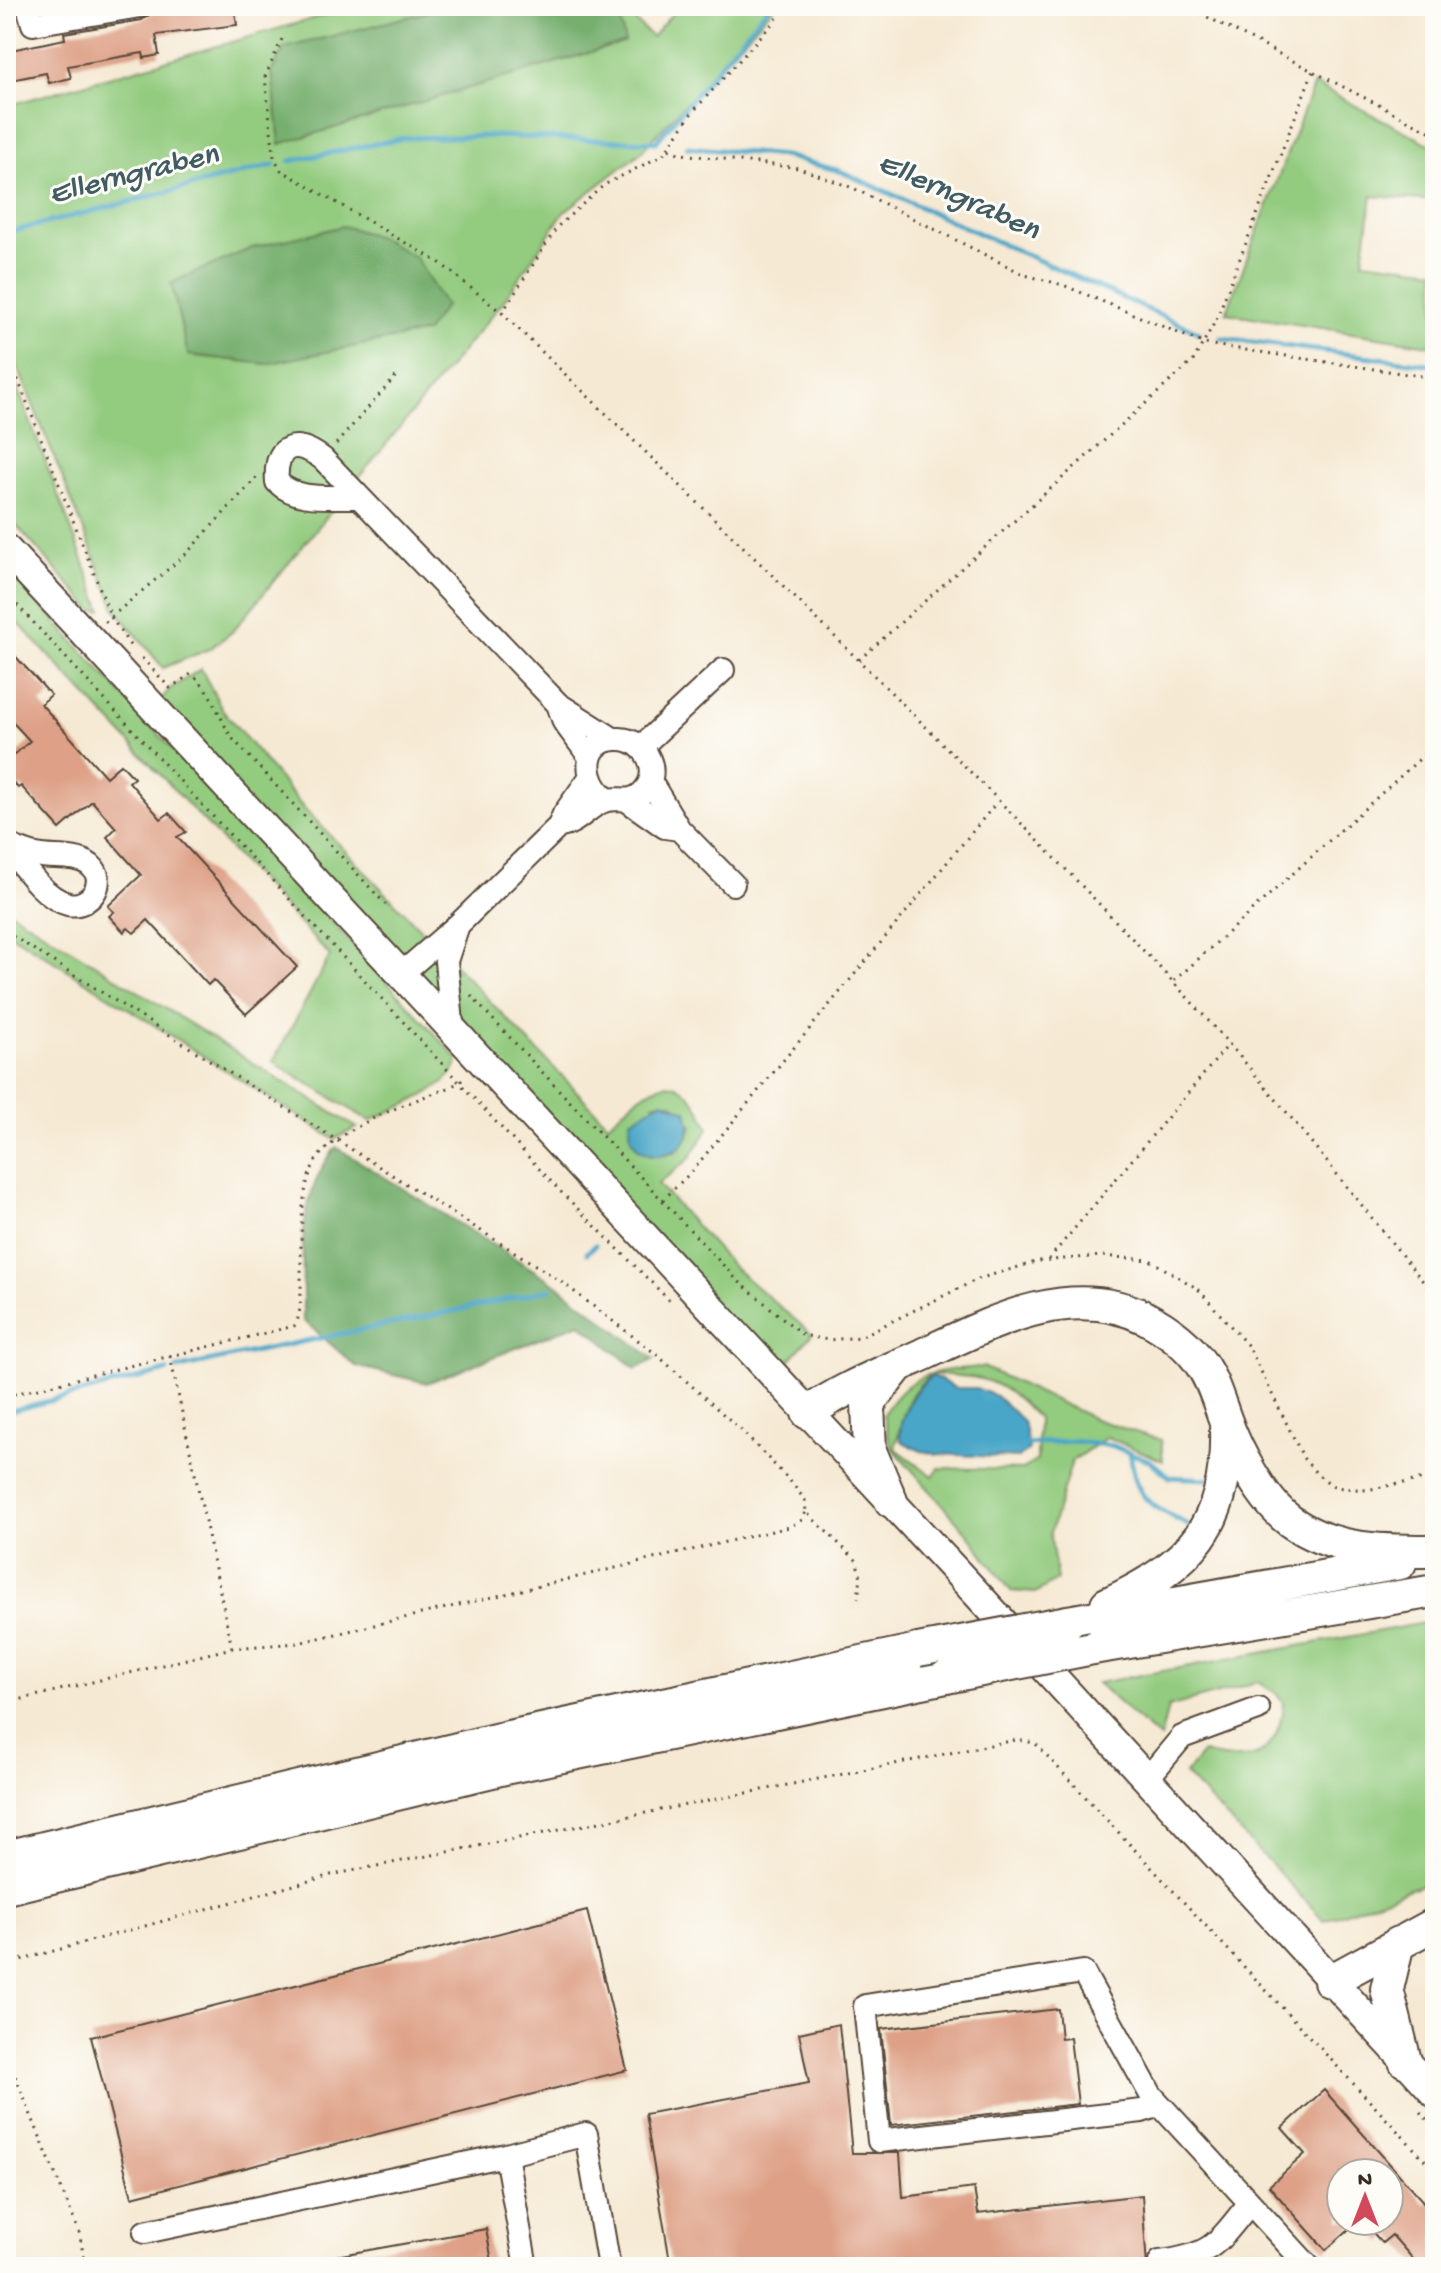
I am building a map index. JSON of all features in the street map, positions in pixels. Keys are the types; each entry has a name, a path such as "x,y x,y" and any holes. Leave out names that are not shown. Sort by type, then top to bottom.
{"highway":[{"path":"808,1413 841,1392 1005,1318 1042,1307 1075,1302 1108,1304 1162,1326 1187,1346 1210,1379 1225,1422 1269,1501 1313,1536 1349,1547 1435,1551"},
{"path":"891,1501 870,1451 868,1404 900,1365"},
{"path":"1068,1622 1158,1578 1203,1534 1223,1491 1225,1422"},
{"path":"6,1857 483,1742 918,1650 1435,1558"},
{"path":"6,1888 509,1767 1093,1648 1435,1591"},
{"path":"1330,1981 1435,1924"},
{"path":"1398,1943 1387,1989 1405,2061"}],"main road":[{"path":"6,549 891,1501 1405,2061 1424,2099"}],"street":[{"path":"30,15 140,6"},
{"path":"358,497 298,496 277,482 276,470 285,451 297,446 308,448 323,459 558,704 613,739"},
{"path":"641,747 723,670"},
{"path":"558,704 564,722 590,768 596,792 618,800 665,827 679,829"},
{"path":"400,975 459,924 559,826 600,745 613,739 628,739 649,756 650,781 679,829 733,884"},
{"path":"559,826 572,825 618,800 642,793 650,781"},
{"path":"453,1033 446,961 459,924"},
{"path":"1147,1779 1182,1737 1258,1709"},
{"path":"1159,2105 1142,2111 879,2141 865,2006 1083,1972 1159,2105 1309,2267"},
{"path":"145,2232 506,2155 586,2134 609,2267"},
{"path":"506,2155 526,2267"},
{"path":"1160,2262 1196,2257 1207,2251 1249,2204"}],"path":[{"path":"502,313 552,233 569,213 604,185 656,160 669,149 691,114 788,6"},
{"path":"1186,6 1435,134"},
{"path":"282,39 265,77 275,163 440,263 502,313 859,660 1173,982 1229,1044 1435,1296"},
{"path":"859,660 1174,379 1205,344 1313,71"},
{"path":"669,149 681,154 799,168 853,188 1025,275 1063,285 1205,344 1435,378"},
{"path":"6,349 111,617 132,648"},
{"path":"323,459 398,374"},
{"path":"87,636 185,555 259,474 276,470"},
{"path":"6,593 558,1189 678,1309"},
{"path":"141,658 170,688 191,674 201,680 217,716 232,738 388,907"},
{"path":"1173,982 1435,745"},
{"path":"663,1200 692,1171 998,802"},
{"path":"6,932 559,1280 656,1354 741,1430 791,1482 805,1500 806,1512 802,1520 789,1527 743,1538 298,1643 232,1648 6,1703"},
{"path":"471,996 737,1280 784,1322 813,1338 845,1340 860,1337 978,1279 1047,1260 1102,1256 1150,1260 1198,1289 1249,1347 1304,1459 1335,1487 1366,1490 1435,1477"},
{"path":"1047,1260 1229,1044"},
{"path":"6,1396 286,1330 299,1320 299,1224 305,1186 317,1160 334,1140 406,1103 460,1083 480,1062"},
{"path":"170,1356 232,1648"},
{"path":"806,1512 856,1560 861,1577 858,1598"},
{"path":"6,1964 331,1875 1016,1740 1035,1743 1435,2171"},
{"path":"1435,1988 1429,1998 1435,2034"},
{"path":"6,2054 79,2232 85,2263 79,2267"},
{"path":"1424,2099 1435,2128"}],"green space":[{"path":"358,6 633,6 636,22 652,37 679,6 775,6 640,153 564,212 502,303 232,632 209,649 163,668 116,610 6,338 6,106"},
{"path":"451,6 617,6 625,42 280,144 272,71 284,48"},
{"path":"1314,84 1435,147 1435,201 1372,196 1363,261 1435,270 1435,346 1226,313"},
{"path":"343,226 379,237 416,258 445,306 426,332 266,364 188,355 171,283 252,248"},
{"path":"6,358 102,610 92,610 6,514"},
{"path":"6,568 458,1059 446,1080 422,1096 370,1121 273,1062 330,956 6,610"},
{"path":"201,669 222,709 300,804 608,1124 649,1090 674,1085 686,1092 709,1128 689,1159 658,1184 733,1267 812,1334 776,1376 154,707 171,688","holes":["663,1101 675,1104 692,1126 689,1136 675,1152 653,1104"]},
{"path":"6,909 357,1128 334,1139 6,931"},
{"path":"336,1147 556,1284 654,1359 636,1369 580,1323 427,1383 356,1366 303,1320 303,1251 307,1208 313,1188"},
{"path":"983,1367 1097,1420 1161,1440 1163,1461 1107,1437 1072,1461 1050,1533 1057,1580 1035,1593 1011,1591 968,1534 891,1446 883,1415 903,1390 925,1376 938,1372","holes":["934,1374 992,1382 1038,1418 1037,1460 1022,1470 939,1468 933,1476 895,1448 907,1406 917,1388"]},
{"path":"1435,1621 1435,1880 1324,1920 1185,1774 1203,1753 1220,1757 1249,1757 1269,1746 1276,1735 1283,1703 1276,1693 1257,1682 1168,1707 1160,1739 1097,1683"}],"water":[{"path":"663,1101 687,1111 689,1129 684,1142 675,1151 662,1155 649,1154 638,1148 631,1137 631,1120"},
{"path":"933,1376 955,1388 976,1388 996,1396 1023,1421 1029,1450 1018,1458 938,1454 921,1451 901,1441 901,1424 908,1405 920,1387"}],"building":[{"path":"195,6 234,6 237,25 156,35 159,55 144,58 143,53 68,66 71,78 49,83 46,73 6,81 6,51 65,39 64,33 142,20 152,13"},
{"path":"6,646 51,695 41,704 106,777 121,764 134,778 129,782 161,819 169,813 186,832 177,837 297,967 246,1014 213,980 208,985 148,920 134,933 128,928 124,932 109,916 114,912 108,906 141,875 107,837 116,828 92,801 60,829 21,786 18,788 6,775 6,762 30,741 6,715"},
{"path":"587,1911 627,2070 132,2197 91,2037"},
{"path":"1058,2009 1061,2039 1070,2038 1078,2104 891,2125 881,2029"},
{"path":"839,2024 852,2153 900,2153 903,2197 974,2188 978,2214 1142,2195 1147,2267 671,2267 645,2114 809,2083 799,2033"},
{"path":"1324,2090 1383,2157 1325,2157 1325,2237 1340,2237 1326,2250 1269,2186 1305,2154 1282,2128"},
{"path":"1405,2181 1426,2205 1435,2196 1435,2267 1420,2267 1394,2237 1405,2237"},
{"path":"486,2229 493,2267 320,2267 319,2259"}],"waterway":[{"name":"Ellerngraben","path":"290,161 404,138 492,136 656,142 769,6"},
{"name":"Ellerngraben","path":"687,147 784,156 840,171 1198,332"},
{"name":"Ellerngraben","path":"6,233 274,165"},
{"name":"Ellerngraben","path":"1221,338 1435,365"},
{"path":"587,1253 595,1245"},
{"path":"177,1369 551,1289"},
{"path":"6,1412 167,1371"},
{"path":"1027,1444 1073,1441 1113,1446 1150,1461 1170,1477 1208,1479"},
{"path":"1130,1452 1136,1481 1146,1499 1188,1525"}]}
